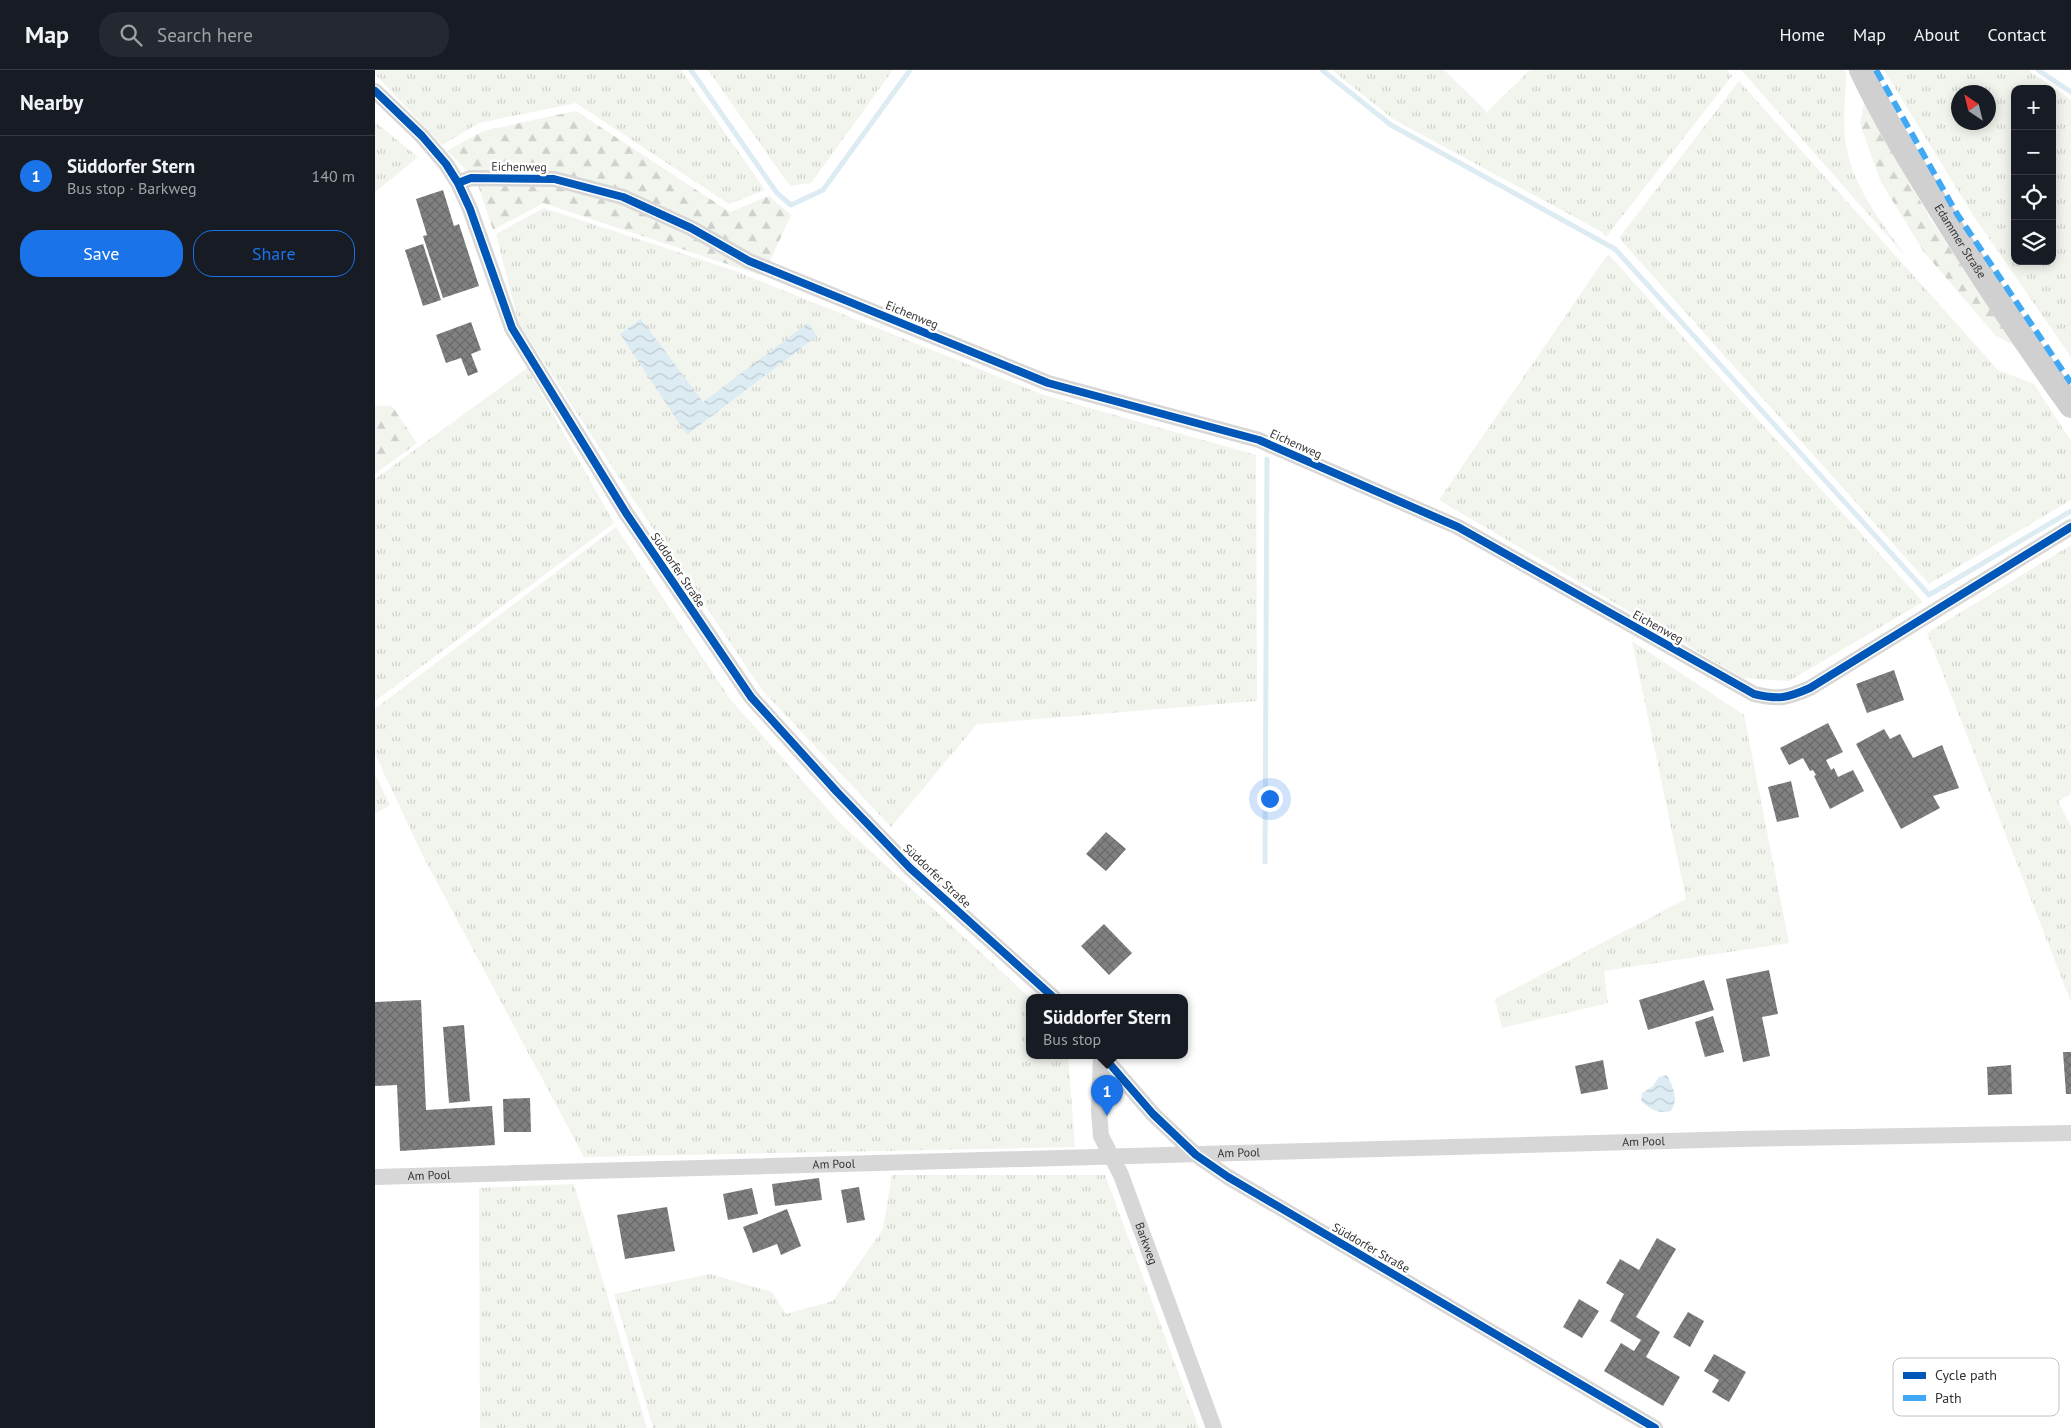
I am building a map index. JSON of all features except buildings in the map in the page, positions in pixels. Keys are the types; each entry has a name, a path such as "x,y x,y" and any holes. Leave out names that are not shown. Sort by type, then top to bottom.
{"main road":[{"name":"Edammer Straße","path":"1861,70 1915,169 1975,266 2071,406"}],"street":[{"name":"Süddorfer Straße","path":"375,91 422,136 446,164 458,183 470,209 512,328 626,513 751,697 837,792 910,868 1050,994"},
{"name":"Eichenweg","path":"458,183 471,178 554,179 623,197 691,228 749,261 1048,383 1259,440 1458,527 1754,694 1787,698 1810,688 2071,527"},
{"name":"Barkweg","path":"1102,1059 1099,1111 1101,1136 1121,1175 1214,1428"},
{"name":"Süddorfer Straße","path":"1105,1059 1153,1114 1196,1155 1228,1177 1655,1428"},
{"name":"Am Pool","path":"375,1177 1749,1139 2071,1134"}],"green space":[{"path":"375,70 681,70 765,190 729,204 576,103 479,123 442,145 375,74"},
{"path":"708,70 893,70 811,183 790,186"},
{"path":"1332,70 1444,70 1487,112 1530,70 1727,70 1732,76 1606,237 1602,232 1393,119"},
{"path":"1741,70 1844,70 1846,72 1845,138 1853,171 1868,202 1907,258"},
{"path":"1884,70 2028,70 2050,85 2011,85 2011,265 2056,265 2056,90 2071,100 2071,357 1973,215"},
{"path":"1739,81 1998,370 2034,384 2071,441 2071,500 1929,584 1619,238"},
{"path":"1864,103 1932,222 2017,347 1995,335 1924,252 1881,182 1860,124"},
{"path":"576,111 730,212 769,196 791,215 763,276 543,203 493,230 476,179 447,151 483,131"},
{"path":"375,122 418,157 375,192"},
{"path":"544,208 735,271 1044,395 1256,455 1257,701 977,724 891,827 762,690 635,502 519,324 496,234"},
{"path":"1608,254 1923,602 1789,681 1743,678 1439,500"},
{"path":"527,368 614,523 375,701 375,479"},
{"path":"375,406 392,406 417,443 375,474"},
{"path":"616,527 730,699 840,823 1026,994 1026,1059 1068,1059 1075,1147 584,1157 423,856 375,754 375,709"},
{"path":"2071,545 2071,794 2058,801 2071,827 2071,1002 1927,633"},
{"path":"1632,641 1744,715 1789,943 1604,971 1608,1003 1502,1028 1495,999 1686,899"},
{"path":"375,774 390,805 375,814"},
{"path":"892,1175 1105,1175 1199,1428 653,1428 614,1294 710,1274 772,1292 786,1314 833,1301 883,1229"},
{"path":"574,1184 647,1428 480,1428 479,1188"}],"water":[{"path":"641,319 703,402 808,323 817,336 687,435 620,334"},
{"path":"1667,1075 1673,1088 1675,1102 1671,1111 1658,1112 1641,1101 1642,1093 1653,1086 1659,1077"}],"waterway":[{"path":"691,70 777,193 791,205 823,190 910,70"},
{"path":"1322,70 1391,125 1615,249 1929,595 2071,511"},
{"path":"2038,70 2071,92"},
{"path":"1265,862 1267,459"}],"marked path":[{"path":"1876,70 1957,214 2071,383"}],"cycle path":[{"path":"375,91 422,136 446,164 458,183 470,209 512,328 626,513 751,697 837,792 910,868 1050,994"},
{"path":"458,183 471,178 554,179 623,197 691,228 749,261 1048,383 1259,440 1458,527 1754,694 1763,696 1783,697 1810,688 2071,527"},
{"path":"1105,1059 1153,1114 1196,1155 1228,1177 1655,1428"}],"place":[{"name":"Süddorfer Stern","path":"1107,1116"}]}
